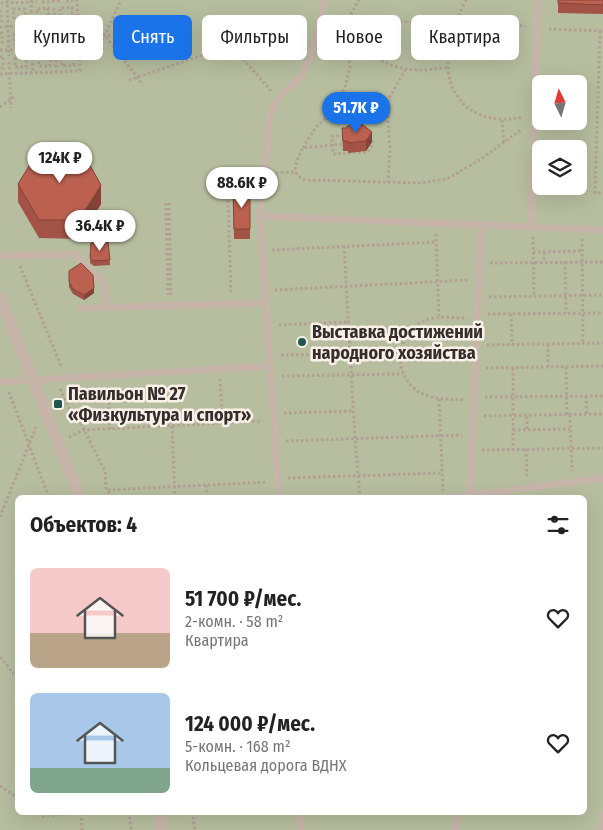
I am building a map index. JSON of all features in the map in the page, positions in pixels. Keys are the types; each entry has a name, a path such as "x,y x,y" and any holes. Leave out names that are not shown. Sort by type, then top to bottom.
{"street":[{"path":"0,298 79,495"},
{"path":"160,815 161,830"}],"lane":[{"path":"321,15 325,0"},
{"path":"535,75 538,0"},
{"path":"279,495 260,216 269,120 272,108 278,99 302,75 310,58 317,30"},
{"path":"532,227 534,130"},
{"path":"260,216 603,230"},
{"path":"470,495 481,225"},
{"path":"0,256 74,254 104,284 106,307"},
{"path":"80,308 266,302"},
{"path":"3,382 270,366"},
{"path":"477,495 603,478"},
{"path":"300,815 301,830"},
{"path":"456,830 457,815"},
{"path":"602,830 603,815"}],"path":[{"path":"15,20 14,9 25,9 25,14 37,14 37,8 48,8 48,14 61,13 60,8 72,7 72,13 78,13 77,0 66,1 66,7"},
{"path":"103,39 121,0"},
{"path":"350,15 359,0"},
{"path":"459,15 466,0"},
{"path":"19,1 19,9"},
{"path":"31,1 31,14"},
{"path":"42,8 42,1 60,1"},
{"path":"7,2 9,56"},
{"path":"1,3 37,2"},
{"path":"54,8 54,13"},
{"path":"0,10 2,21 0,21"},
{"path":"1,15 14,15"},
{"path":"0,27 14,26"},
{"path":"519,26 602,31 595,194 603,194"},
{"path":"0,33 2,33 2,44 0,44"},
{"path":"15,33 15,44"},
{"path":"103,34 143,85"},
{"path":"105,36 113,35"},
{"path":"2,39 14,38"},
{"path":"0,50 15,50"},
{"path":"0,56 3,56 3,68 0,68"},
{"path":"129,80 202,56"},
{"path":"3,62 15,62 15,67 26,67 26,61 39,61 39,66 50,66 50,60"},
{"path":"56,60 56,72"},
{"path":"62,60 62,66 74,65 74,60"},
{"path":"0,74 80,71 79,60"},
{"path":"244,60 278,99"},
{"path":"349,60 348,77 336,109 316,127 303,148 296,164 295,172 298,177 306,180 420,183 447,179 481,159 532,120"},
{"path":"380,60 404,70 448,67"},
{"path":"448,60 452,86 461,103 472,112 502,120 532,118"},
{"path":"33,61 33,72"},
{"path":"9,62 11,108"},
{"path":"68,65 68,71"},
{"path":"44,66 45,72"},
{"path":"21,67 21,73"},
{"path":"388,182 390,149 387,102 404,70"},
{"path":"0,108 12,98"},
{"path":"336,109 387,102"},
{"path":"502,120 504,142"},
{"path":"365,134 369,135 373,143 370,150 366,152 333,154 332,145 332,136 365,134"},
{"path":"303,148 342,144"},
{"path":"264,173 295,172"},
{"path":"230,202 231,304"},
{"path":"167,203 170,306"},
{"path":"436,223 439,318"},
{"path":"532,227 534,296"},
{"path":"582,229 583,344"},
{"path":"263,251 436,242"},
{"path":"344,246 360,495"},
{"path":"533,252 582,251"},
{"path":"544,252 544,262"},
{"path":"16,256 66,378"},
{"path":"565,262 566,313"},
{"path":"480,263 603,262"},
{"path":"265,291 479,280"},
{"path":"478,297 603,295"},
{"path":"478,314 603,313"},
{"path":"511,314 512,345"},
{"path":"465,318 439,318 425,321 414,328 405,338 400,353 400,363 403,374 417,391 431,398 439,399 603,396"},
{"path":"268,325 348,322"},
{"path":"476,345 603,343"},
{"path":"548,344 548,367"},
{"path":"270,356 400,353"},
{"path":"475,368 603,366"},
{"path":"566,367 572,482"},
{"path":"513,368 513,450"},
{"path":"220,369 223,423"},
{"path":"271,376 403,374"},
{"path":"108,376 110,429"},
{"path":"58,379 59,388 70,410 79,420 105,471 110,495"},
{"path":"3,382 48,495"},
{"path":"586,396 586,415"},
{"path":"439,399 444,495"},
{"path":"67,438 84,430 223,423 353,411"},
{"path":"473,416 603,414"},
{"path":"526,430 527,416"},
{"path":"0,517 37,425"},
{"path":"172,426 175,495"},
{"path":"513,430 570,428"},
{"path":"275,441 472,435"},
{"path":"472,450 603,448"},
{"path":"526,449 528,488"},
{"path":"108,490 358,475 442,472"},
{"path":"206,485 207,495"},
{"path":"0,657 15,675"},
{"path":"0,786 15,796"},
{"path":"42,815 56,815"},
{"path":"81,815 82,830"},
{"path":"129,815 131,830"},
{"path":"192,815 195,830"}],"green space":[{"name":"Выставка достижений народного хозяйства","path":"0,0 603,0 603,830 0,830"}],"building":[{"path":"558,0 603,0 603,5 558,3"},
{"path":"363,125 372,132 366,141 348,143 348,141 343,141 342,128"},
{"path":"40,148 81,149 101,185 79,220 39,220 18,184"},
{"path":"233,190 250,190 250,229 234,229"},
{"path":"108,242 110,260 94,261 90,258 91,243"},
{"path":"81,263 93,275 94,288 84,295 73,289 69,282 69,271"}],"place":[{"name":"Выставка достижений народного хозяйства","path":"302,342"},
{"name":"Павильон № 27 «Физкультура и спорт»","path":"58,404"}]}
